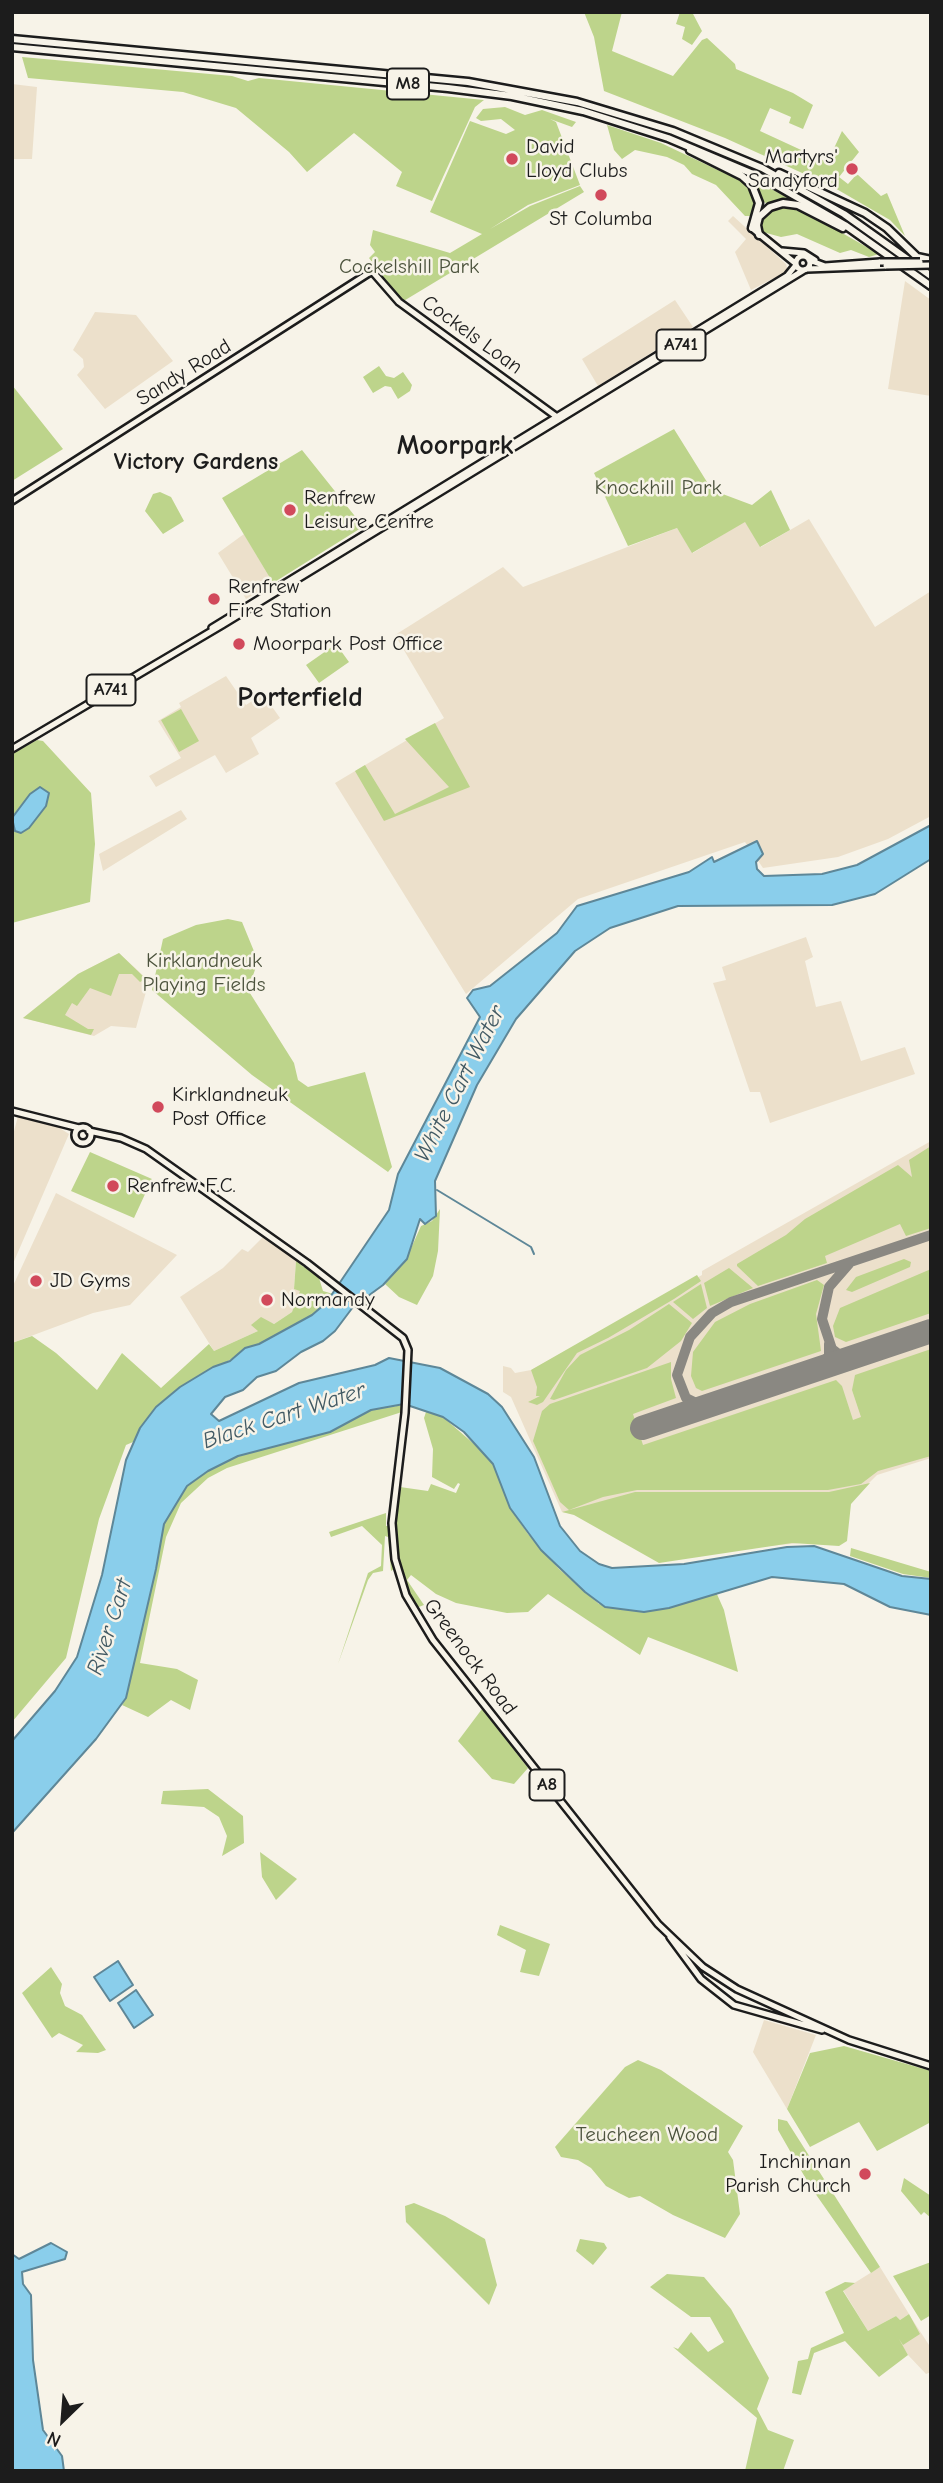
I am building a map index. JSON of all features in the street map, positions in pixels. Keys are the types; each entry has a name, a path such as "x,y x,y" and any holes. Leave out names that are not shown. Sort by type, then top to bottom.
{"highway":[{"name":"M8","path":"12,39 488,84 598,107 706,144 815,197 871,232 931,276"},
{"name":"M8","path":"12,47 498,94 554,104 650,131 765,179 882,249 931,286"},
{"path":"650,131 748,180 758,199 752,228"},
{"path":"706,144 751,161 865,213 887,228 917,257 931,262"},
{"path":"759,235 757,225 764,212 777,204 792,203 882,249"},
{"path":"742,219 755,217"}],"main road":[{"path":"752,228 771,246 805,269 931,262"},
{"path":"771,246 825,266 931,262"},
{"path":"782,251 804,253 821,263 838,265"},
{"path":"796,264 800,256"},
{"path":"805,269 809,260"},
{"name":"A741","path":"12,748 557,418 787,276 796,264"},
{"name":"A741","path":"557,418 805,269"},
{"name":"Cockels Loan","path":"372,271 399,302 557,418"},
{"name":"Sandy Road","path":"12,501 372,271"},
{"path":"12,1111 71,1126 89,1134 80,1142 77,1130"},
{"name":"Greenock Road","path":"89,1134 103,1134 146,1149 332,1283 401,1336 407,1344 405,1413 392,1533 398,1573 411,1606 441,1651 669,1935 713,1974 775,2006 825,2029 931,2066"},
{"name":"Greenock Road","path":"669,1935 677,1950 701,1979 740,2007 772,2018 825,2029"},
{"path":"772,2018 775,2006"}],"shaded area":[{"path":"12,84 37,87 32,159 12,159"},
{"path":"733,216 786,264 788,271 751,290 735,252 746,239 728,221"},
{"path":"905,281 931,300 931,396 888,389"},
{"path":"675,300 693,327 598,386 582,359"},
{"path":"95,312 136,315 173,361 105,409 77,375 84,367 83,359 73,350"},
{"path":"809,519 875,627 931,591 931,816 888,839 838,857 763,868 745,842 578,899 466,994 335,783 444,718 395,635 503,567 523,587 677,528 693,553 745,521 761,547"},
{"path":"244,534 273,583 246,599 218,553"},
{"path":"226,676 246,705 263,694 280,718 251,738 259,754 226,773 215,755 156,787 149,776 181,758 158,721 181,707 179,703"},
{"path":"181,810 187,819 103,871 99,854"},
{"path":"806,937 813,957 805,961 816,1007 841,1001 861,1061 905,1047 915,1074 770,1123 760,1092 750,1092 713,983 726,980 722,967"},
{"path":"119,953 149,981 136,1028 111,1026 94,1036 23,1018 78,974"},
{"path":"18,1116 58,1127 69,1134 12,1266 12,1139"},
{"path":"931,1141 931,1458 877,1475 810,1542 760,1547 562,1512 511,1397 503,1392 503,1366 511,1368 515,1373 531,1370 702,1275 702,1271"},
{"path":"56,1193 177,1255 130,1305 93,1313 12,1343 12,1288"},
{"path":"264,1236 296,1261 294,1288 301,1291 299,1298 292,1312 274,1324 269,1322 258,1331 214,1351 180,1297 223,1268 242,1249 248,1252"},
{"path":"764,2020 816,2035 787,2109 753,2052"},
{"path":"880,2267 909,2314 900,2320 896,2316 868,2331 843,2290"},
{"path":"910,2316 931,2348 931,2372 926,2374 908,2355 891,2327"}],"green space":[{"path":"584,12 622,12 612,51 673,76 702,40 707,38 735,64 736,69 793,93 813,105 803,129 789,123 791,117 770,108 760,131 825,161 829,159 842,131 859,152 839,177 848,184 857,174 881,196 887,193 905,236 890,220 833,187 725,138 604,91 594,37"},
{"path":"680,12 692,12 702,31 692,45 682,39 685,27 676,24"},
{"path":"22,57 232,76 248,81 259,78 484,100 475,107 432,201 396,186 402,172 354,133 307,172 289,152 236,108 183,92 28,78"},
{"name":"David Lloyd Clubs","path":"505,107 525,115 542,110 576,122 572,127 550,119 556,122 580,185 528,205 490,229 530,206 580,186 584,192 402,302 369,258 375,252 370,245 373,230 450,253 482,234 430,212 470,121 506,134 515,130 501,119 481,121 476,118 483,109"},
{"path":"607,125 661,143 741,181 752,193 755,205 752,216 745,216 716,185 692,174 684,165 667,157 635,150 622,159 614,150"},
{"path":"753,179 788,198 768,205 762,200"},
{"path":"786,206 814,217 879,254 869,257 851,250 840,253 797,234 781,237 759,231 758,226 773,209"},
{"path":"379,366 386,376 394,378 403,372 412,385 410,391 398,399 391,387 385,386 373,393 363,377"},
{"path":"12,385 63,449 12,481"},
{"name":"Knockhill Park","path":"674,429 712,490 752,505 771,490 790,530 760,547 745,522 692,553 677,528 628,546 594,473"},
{"name":"Renfrew Leisure Centre","path":"302,450 362,525 273,583 222,498"},
{"path":"160,492 171,497 184,521 163,534 145,511 153,494"},
{"path":"336,644 349,662 319,683 306,665"},
{"path":"181,709 199,741 179,752 161,720"},
{"path":"435,723 470,787 384,821 355,771 365,765 395,814 449,787 405,739"},
{"path":"37,740 43,741 91,793 95,844 90,902 12,923 12,754"},
{"name":"Kirklandneuk Playing Fields","path":"228,919 242,922 258,961 248,990 294,1063 298,1080 308,1087 365,1072 392,1167 388,1172 252,1075 152,990 163,939 196,925"},
{"path":"119,953 146,979 140,982 132,974 119,974 111,996 90,988 77,1006 72,1003 65,1015 88,1029 94,1029 91,1035 23,1018 78,974"},
{"path":"931,1146 931,1228 906,1236 900,1224 825,1256 827,1263 758,1286 737,1266 786,1235 805,1219 898,1165 912,1177 909,1160"},
{"name":"Renfrew F.C.","path":"90,1152 152,1179 134,1218 71,1191"},
{"path":"440,1209 438,1251 433,1276 417,1305 399,1297 385,1284 408,1255 421,1226 432,1221"},
{"path":"904,1259 911,1262 910,1267 852,1292 846,1290 856,1277"},
{"path":"296,1261 319,1278 323,1291 333,1294 312,1315 180,1387 156,1407 133,1442 126,1445 99,1519 66,1658 12,1722 12,1343 32,1336 56,1353 97,1390 122,1353 161,1388 209,1344 214,1351 258,1331 251,1325 261,1317 274,1324 292,1312 300,1291 294,1289"},
{"path":"729,1268 753,1288 710,1306 704,1283"},
{"path":"931,1269 931,1313 846,1342 835,1337 833,1326 840,1308"},
{"path":"697,1275 701,1281 674,1299 577,1353 543,1402 537,1405 528,1402 540,1396 536,1396 537,1387 531,1370"},
{"path":"817,1280 824,1285 816,1314 821,1351 702,1391 696,1388 691,1376 693,1352 715,1322 750,1304"},
{"path":"701,1284 707,1308 693,1319 673,1302"},
{"path":"669,1304 692,1323 681,1341 647,1368 554,1400 550,1399 566,1370 580,1355 629,1330"},
{"path":"931,1349 931,1456 878,1471 861,1484 828,1490 637,1490 603,1497 569,1510 560,1502 533,1441 542,1411 550,1404 671,1362 671,1379 676,1398 633,1414 643,1445 836,1380 842,1386 853,1420 861,1417 852,1390 855,1375"},
{"path":"403,1405 402,1412 227,1468 208,1478 181,1503 166,1537 140,1663 177,1669 198,1680 190,1710 171,1700 148,1717 122,1705 126,1698 156,1569 164,1524 187,1486 208,1471 238,1456 330,1432 371,1410"},
{"path":"426,1412 443,1417 482,1451 493,1464 510,1508 528,1534 559,1569 599,1604 644,1612 669,1608 716,1592 724,1610 738,1672 648,1637 640,1655 548,1594 528,1612 507,1613 456,1603 436,1594 411,1575 407,1580 424,1605 416,1608 404,1583 396,1546 395,1513 400,1487 428,1491 431,1484 456,1493 460,1484 454,1489 432,1477 433,1449 424,1418"},
{"path":"870,1483 851,1504 847,1541 839,1546 792,1543 659,1563 574,1515 562,1512 635,1492 829,1492"},
{"path":"391,1501 389,1536 394,1569 391,1571 388,1537 385,1536 383,1571 373,1573 368,1580 338,1664 368,1573 381,1566 382,1545 362,1526 331,1537 329,1532 386,1513 388,1526"},
{"path":"851,1548 931,1572 931,1578 903,1574 850,1556"},
{"path":"482,1709 528,1768 514,1784 492,1779 458,1741"},
{"path":"208,1789 243,1816 244,1843 222,1856 227,1836 219,1817 204,1807 161,1804 163,1791"},
{"path":"260,1852 297,1879 276,1900 262,1877"},
{"path":"500,1925 550,1944 539,1976 520,1972 526,1950 497,1935"},
{"path":"51,1967 62,1984 60,1993 65,2006 82,2015 106,2050 98,2053 76,2052 83,2045 59,2033 52,2038 22,1993"},
{"path":"844,2046 931,2071 931,2122 877,2151 859,2122 810,2147 787,2109 810,2053"},
{"name":"Teucheen Wood","path":"638,2060 661,2070 743,2126 728,2152 733,2160 740,2214 725,2238 673,2215 640,2196 629,2198 619,2193 606,2186 591,2168 578,2160 561,2157 555,2147 625,2067"},
{"path":"778,2119 787,2121 880,2267 871,2273 810,2186 778,2130"},
{"path":"904,2178 931,2196 931,2218 924,2212 921,2215 901,2191"},
{"path":"414,2203 445,2216 485,2239 497,2285 489,2305 406,2222 405,2206"},
{"path":"580,2239 604,2243 607,2248 593,2265 576,2251"},
{"path":"931,2262 931,2315 921,2321 893,2276"},
{"path":"667,2274 704,2277 731,2309 769,2378 757,2409 768,2430 794,2440 783,2471 745,2471 757,2418 673,2347 678,2349 691,2332 708,2352 724,2342 710,2317 691,2317 650,2287"},
{"path":"845,2282 855,2283 843,2291 868,2331 896,2316 900,2320 909,2314 920,2334 903,2345 899,2339 908,2355 879,2377 845,2341 814,2353 801,2395 792,2393 798,2361 808,2359 811,2348 844,2333 825,2292"}],"water":[{"path":"40,787 49,793 46,806 29,828 21,833 15,831 12,818 30,794"},
{"path":"931,825 931,859 875,894 832,905 678,906 610,928 575,951 516,1019 477,1085 435,1181 436,1216 425,1224 420,1219 407,1259 383,1285 353,1307 335,1331 323,1341 301,1352 276,1371 257,1377 243,1390 225,1397 211,1414 219,1421 299,1383 375,1365 389,1358 440,1368 488,1394 502,1407 534,1457 560,1526 580,1551 599,1564 612,1568 684,1564 787,1547 814,1546 902,1576 931,1579 931,1615 890,1607 844,1584 772,1577 669,1608 644,1612 605,1607 585,1592 541,1550 510,1508 493,1464 464,1432 443,1417 404,1404 371,1410 330,1432 238,1456 208,1471 187,1486 164,1524 126,1698 96,1739 12,1833 12,1741 55,1691 77,1657 102,1575 126,1460 140,1428 156,1407 180,1387 213,1367 230,1361 245,1348 259,1344 312,1315 326,1303 389,1210 398,1174 480,1017 467,998 473,990 490,986 557,933 577,906 689,872 712,857 714,862 757,841 763,854 756,862 757,869 764,876 822,874 857,865"},
{"path":"118,1961 133,1985 110,2001 94,1977"},
{"path":"136,1990 153,2015 134,2028 118,2003"},
{"path":"51,2243 67,2252 65,2259 22,2272 23,2284 31,2295 33,2360 43,2430 62,2456 64,2471 12,2471 12,2254 19,2259"}],"waterway":[{"path":"437,1190 531,1247 534,1254"}],"taxiway":[{"path":"712,1405 700,1405 686,1398 677,1375 690,1337 712,1313 731,1302 931,1235"},
{"path":"849,1264 829,1287 822,1319 832,1349 841,1356 854,1357"},
{"path":"818,1368 829,1356 829,1344"}],"runway":[{"path":"642,1428 931,1331"}],"place":[{"name":"David Lloyd Clubs","path":"512,159"},
{"name":"Martyrs' Sandyford","path":"852,169"},
{"name":"St Columba","path":"601,195"},
{"name":"Renfrew Leisure Centre","path":"290,510"},
{"name":"Renfrew Fire Station","path":"214,599"},
{"name":"Moorpark Post Office","path":"239,644"},
{"name":"Kirklandneuk Post Office","path":"158,1107"},
{"name":"Renfrew F.C.","path":"113,1186"},
{"name":"JD Gyms","path":"36,1281"},
{"name":"Normandy","path":"267,1300"},
{"name":"Inchinnan Parish Church","path":"865,2174"}],"district":[{"name":"Moorpark","path":"455,446"},
{"name":"Victory Gardens","path":"196,462"},
{"name":"Porterfield","path":"300,698"}],"park label":[{"name":"Cockelshill Park","path":"409,267"}],"water label":[{"name":"White Cart Water","path":"460,1084"},
{"name":"Black Cart Water","path":"284,1416"},
{"name":"River Cart","path":"110,1627"}]}
